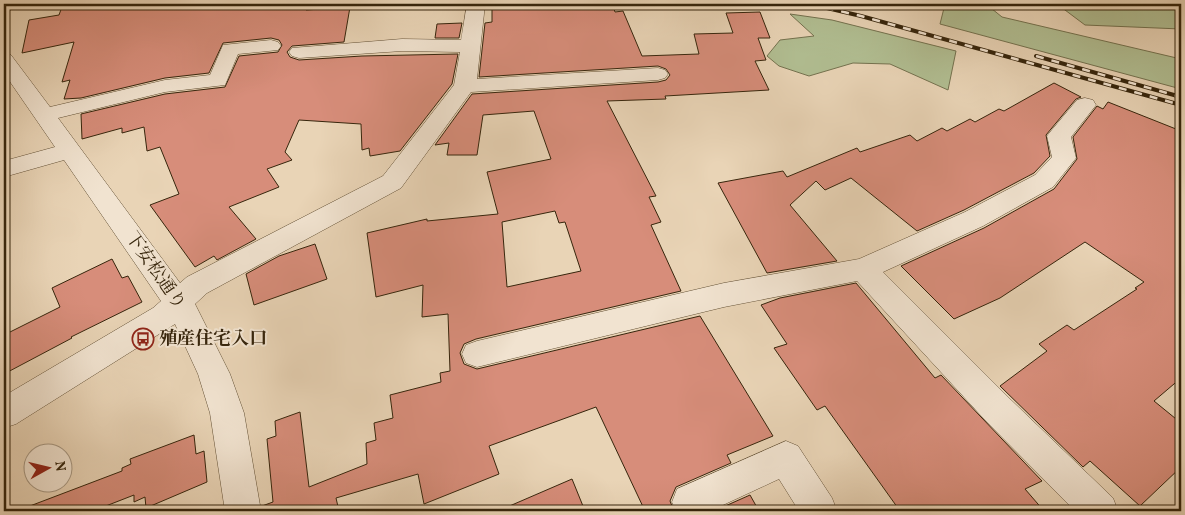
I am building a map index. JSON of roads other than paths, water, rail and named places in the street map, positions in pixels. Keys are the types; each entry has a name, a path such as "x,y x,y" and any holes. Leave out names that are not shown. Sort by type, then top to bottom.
{"street":[{"path":"4,6 9,4"},
{"path":"4,413 163,317 197,285 392,182 465,86 476,4"},
{"path":"299,52 402,45 470,46"},
{"path":"44,114 165,86 218,81 230,49 271,46"},
{"name":"下安松通り","path":"4,60 179,302 214,374 227,414 242,511"},
{"path":"465,86 658,74"},
{"path":"477,354 724,296 863,269 974,219 1044,181 1064,158 1059,136 1085,105"},
{"path":"4,169 69,151"},
{"path":"863,269 998,410 1100,511"},
{"path":"690,502 786,458 819,511"}],"railway":[{"path":"810,4 861,16 1181,105"},
{"path":"1036,56 1181,97"}],"place":[{"name":"殖産住宅入口","path":"143,339"}]}
